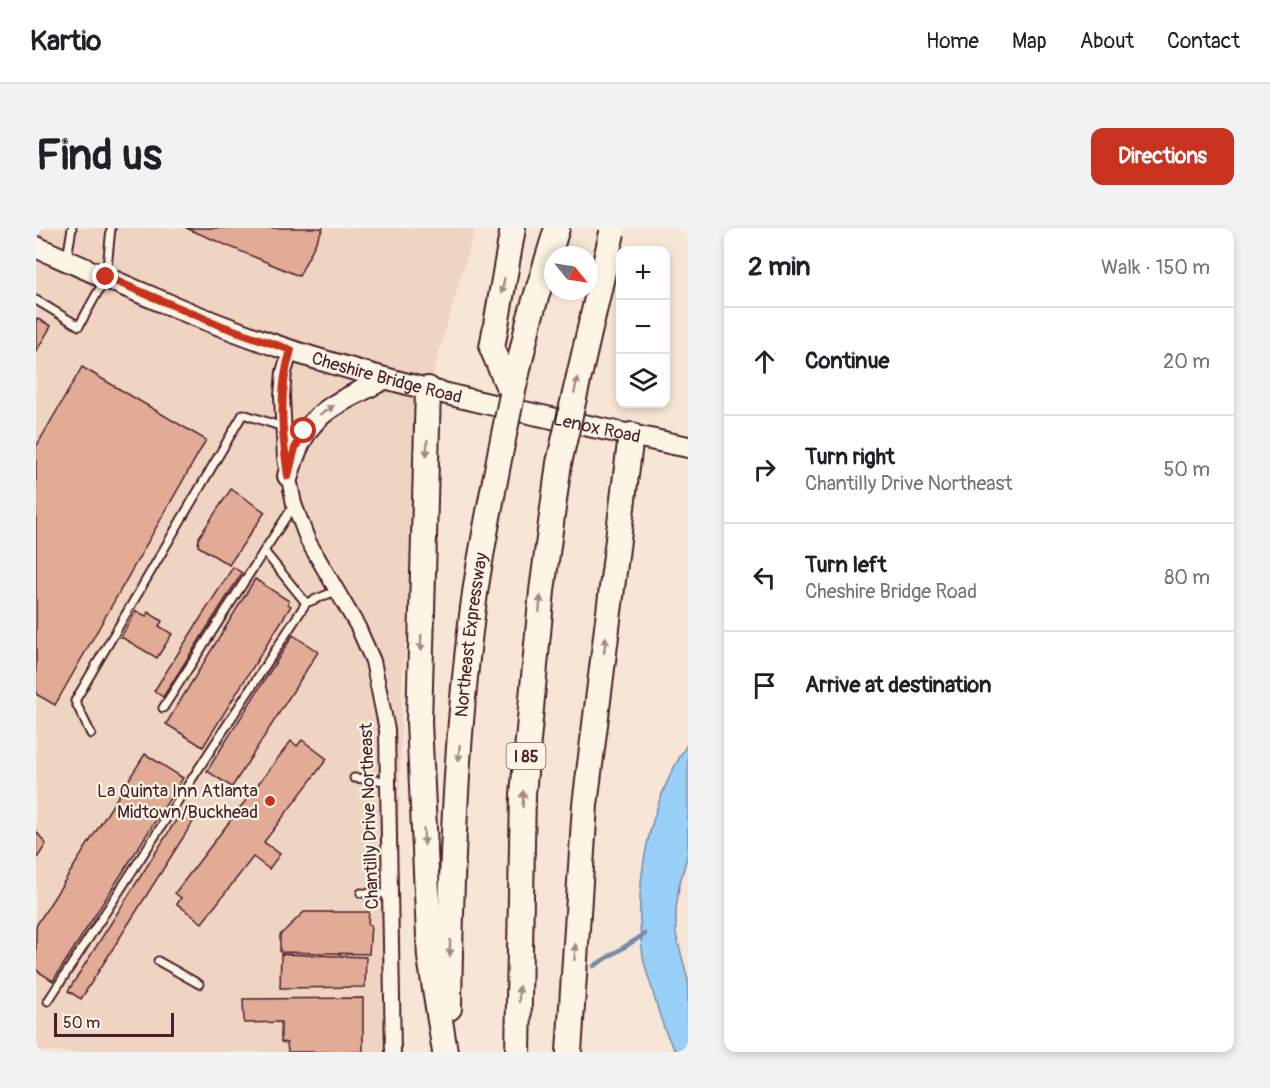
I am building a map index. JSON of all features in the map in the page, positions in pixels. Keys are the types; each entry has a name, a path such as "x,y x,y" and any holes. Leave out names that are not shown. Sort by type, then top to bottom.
{"highway":[{"path":"509,401 492,348 513,228"},
{"path":"543,274 546,228"},
{"name":"Northeast Expressway","path":"447,1052 452,852 463,704 475,594 509,401 557,228"},
{"name":"I 85","path":"518,1052 523,794 542,591 559,462 614,230"},
{"path":"428,389 419,722 430,957 447,1052"},
{"path":"568,1052 585,805 637,436"}],"main road":[{"name":"Cheshire Bridge Road","path":"36,247 222,326 291,350 384,379 428,389 509,401"},
{"path":"288,476 295,448 304,431 316,418 384,379"},
{"name":"Lenox Road","path":"509,401 637,436 688,447"}],"street":[{"name":"Chantilly Drive Northeast","path":"291,350 282,387 288,476 294,504 308,541 358,627 373,661 387,730 393,1052"}],"lane":[{"path":"66,260 72,228"},
{"path":"36,300 79,326 106,277 111,228"},
{"path":"91,734 75,701 243,414 283,427"},
{"path":"163,708 294,504"},
{"path":"264,551 306,603"},
{"path":"48,1000 306,603 336,591"},
{"path":"354,778 388,781"},
{"path":"361,893 390,894"},
{"path":"158,961 199,984"}],"shaded area":[{"path":"36,228 475,228 427,394 402,688 394,1052 36,1052"}],"water":[{"path":"688,743 688,853 679,886 676,934 688,980 688,1052 676,1052 663,1025 645,966 640,929 640,901 642,873 654,818 674,767"}],"building":[{"path":"186,228 323,228 299,276"},
{"path":"36,318 51,326 36,352"},
{"path":"82,367 206,440 55,705 36,694 36,447"},
{"path":"231,489 265,512 229,565 198,546 199,537"},
{"path":"233,567 242,573 163,697 154,691"},
{"path":"255,579 289,601 288,604 291,606 203,747 166,724"},
{"path":"136,611 146,616 148,612 162,621 159,626 172,634 157,658 121,637"},
{"path":"293,635 318,652 232,787 207,771"},
{"name":"La Quinta Inn Atlanta Midtown/Buckhead","path":"302,740 327,759 264,842 280,854 269,869 253,857 202,923 177,904 181,898 175,893 291,741 297,746"},
{"path":"145,754 183,778 53,981 36,970 36,926"},
{"path":"185,806 198,814 81,999 68,991"},
{"path":"36,831 46,844 36,860"},
{"path":"304,912 369,912 368,924 371,925 369,954 280,952 280,935"},
{"path":"281,954 366,957 365,987 280,988"},
{"path":"363,998 363,1052 288,1052 287,1043 281,1042 281,1022 244,1023 243,999"}],"waterway":[{"path":"594,966 645,934"}],"place":[{"name":"La Quinta Inn Atlanta Midtown/Buckhead","path":"270,801"}],"route":[{"path":"106,277 222,326 291,350 284,372 282,396 288,476 295,448 304,431"}]}
